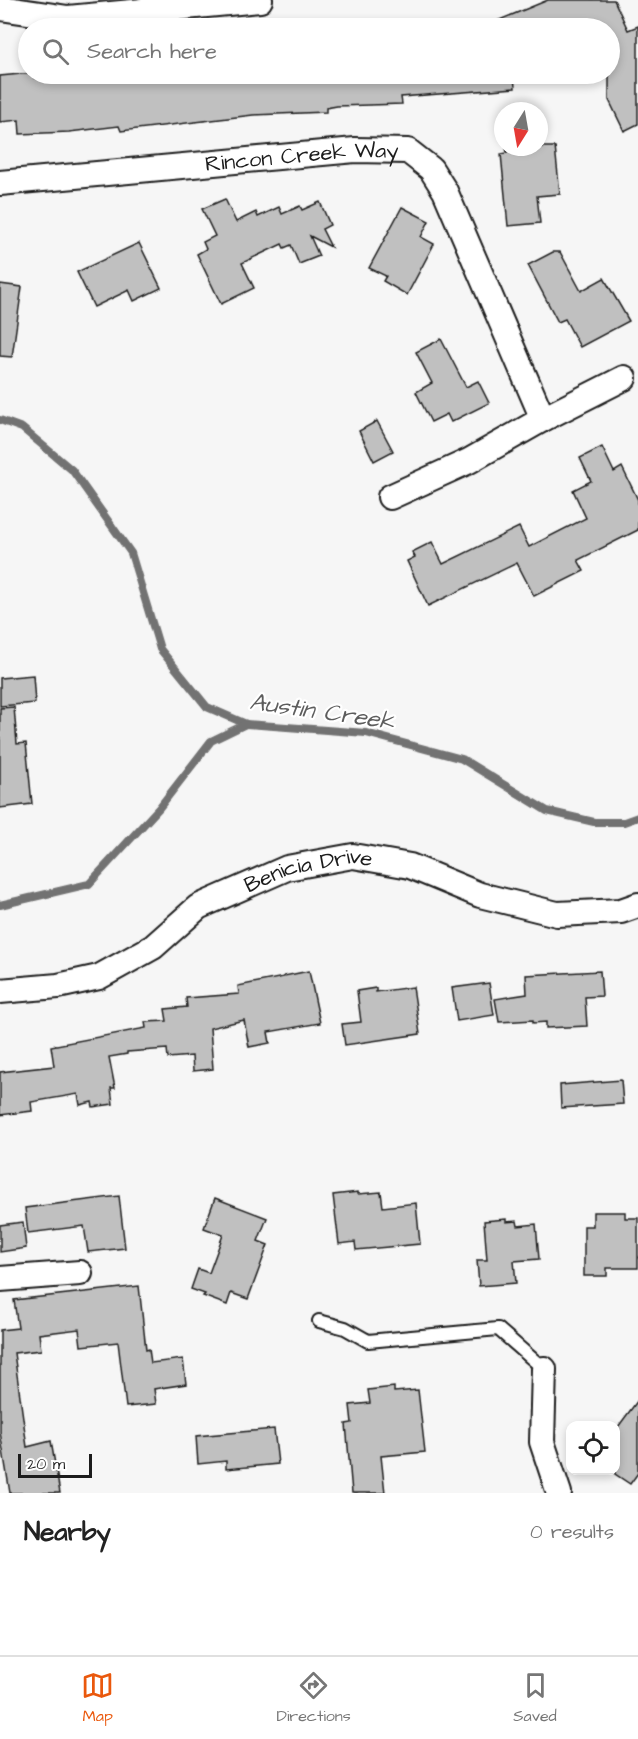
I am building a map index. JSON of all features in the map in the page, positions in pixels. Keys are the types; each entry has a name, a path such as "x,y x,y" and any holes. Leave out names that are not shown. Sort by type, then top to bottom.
{"street":[{"path":"0,8 68,18 260,0"},
{"name":"Rincon Creek Way","path":"0,183 355,150 408,151 431,169 445,191 543,419"},
{"path":"390,496 469,461 543,419 624,378"},
{"name":"Benicia Drive","path":"0,991 58,986 99,977 153,947 198,907 287,868 353,856 410,866 480,895 557,914 621,911 638,905"},
{"path":"0,1279 80,1273"},
{"path":"544,1369 542,1442 558,1493"}],"lane":[{"path":"319,1321 345,1328 368,1341 498,1329 544,1369"}],"building":[{"path":"548,0 614,0 628,30 638,26 638,124 624,131 609,100 609,84 620,84 620,18 504,18"},
{"path":"18,74 18,84 515,84 515,88 401,97 402,104 337,106 326,108 326,112 253,115 121,131 119,126 69,132 20,134 19,120 0,122 0,76"},
{"path":"548,147 555,147 560,194 537,196 540,223 508,226 501,156 548,156"},
{"path":"225,199 236,222 256,212 258,217 279,207 282,214 300,206 302,210 320,202 330,225 322,229 331,247 310,236 319,256 299,264 291,245 284,248 282,244 242,263 254,288 221,304 197,254 206,249 203,242 215,236 202,209"},
{"path":"402,207 429,221 421,237 434,244 407,295 383,281 386,276 369,268"},
{"path":"139,243 161,288 134,301 129,290 94,307 77,272"},
{"path":"553,252 560,252 581,291 604,278 629,321 580,347 565,319 558,322 528,265"},
{"path":"0,284 22,287 12,357 0,356"},
{"path":"441,339 466,387 478,381 489,403 451,422 447,414 431,422 416,392 432,383 416,352"},
{"path":"377,421 393,451 374,461 359,431"},
{"path":"602,447 614,472 622,467 638,500 638,530 578,560 584,571 534,596 517,563 428,606 407,561 415,557 412,552 432,542 443,564 519,527 529,547 586,518 573,490 591,481 580,458"},
{"path":"33,675 35,703 0,706 0,678"},
{"path":"14,707 17,744 26,743 32,804 0,808 0,708"},
{"path":"309,971 320,1023 268,1032 270,1043 249,1047 244,1020 210,1028 213,1069 193,1071 192,1056 168,1058 167,1049 127,1052 127,1054 109,1057 115,1088 111,1088 113,1104 93,1107 92,1102 80,1105 78,1094 31,1102 32,1111 0,1115 0,1072 54,1066 51,1046 146,1028 145,1022 167,1021 165,1009 187,1007 186,998 239,994 238,986"},
{"path":"600,971 602,996 585,997 587,1026 546,1028 546,1022 533,1023 533,1020 499,1022 495,999 527,994 526,975"},
{"path":"489,983 494,1015 457,1021 452,988"},
{"path":"413,987 420,1034 345,1045 342,1024 361,1022 357,991 376,988 376,992"},
{"path":"621,1080 623,1104 561,1108 560,1085"},
{"path":"358,1192 358,1194 381,1192 383,1207 416,1203 420,1244 356,1250 355,1242 339,1244 333,1195"},
{"path":"119,1196 125,1248 88,1252 84,1226 28,1233 25,1208"},
{"path":"215,1198 267,1218 258,1241 268,1245 248,1299 231,1293 227,1305 191,1289 198,1269 209,1273 223,1235 204,1228"},
{"path":"593,1212 625,1212 625,1218 638,1218 638,1268 607,1268 607,1276 584,1276 584,1226 593,1226"},
{"path":"506,1219 506,1222 517,1221 518,1226 536,1224 539,1259 514,1261 516,1283 479,1286 477,1260 487,1260 484,1221"},
{"path":"23,1222 26,1248 0,1252 0,1225"},
{"path":"139,1286 146,1350 149,1349 151,1363 183,1359 186,1384 154,1389 156,1404 126,1407 118,1342 81,1346 79,1329 39,1334 41,1350 14,1353 27,1447 51,1441 60,1493 10,1493 0,1432 0,1330 18,1328 14,1300"},
{"path":"394,1387 394,1392 418,1390 425,1452 381,1456 385,1493 352,1493 346,1424 352,1423 350,1405 370,1403 368,1390"},
{"path":"638,1400 638,1473 630,1484 616,1475 620,1475 620,1424"},
{"path":"274,1429 278,1464 226,1469 226,1461 198,1464 196,1436"}],"waterway":[{"name":"Austin Creek","path":"0,420 22,428 72,470 131,553 160,649 207,707 246,724 366,733 462,759 547,811 594,822 624,822 638,817"},
{"path":"0,905 89,884 159,808 211,741 246,724"}]}
